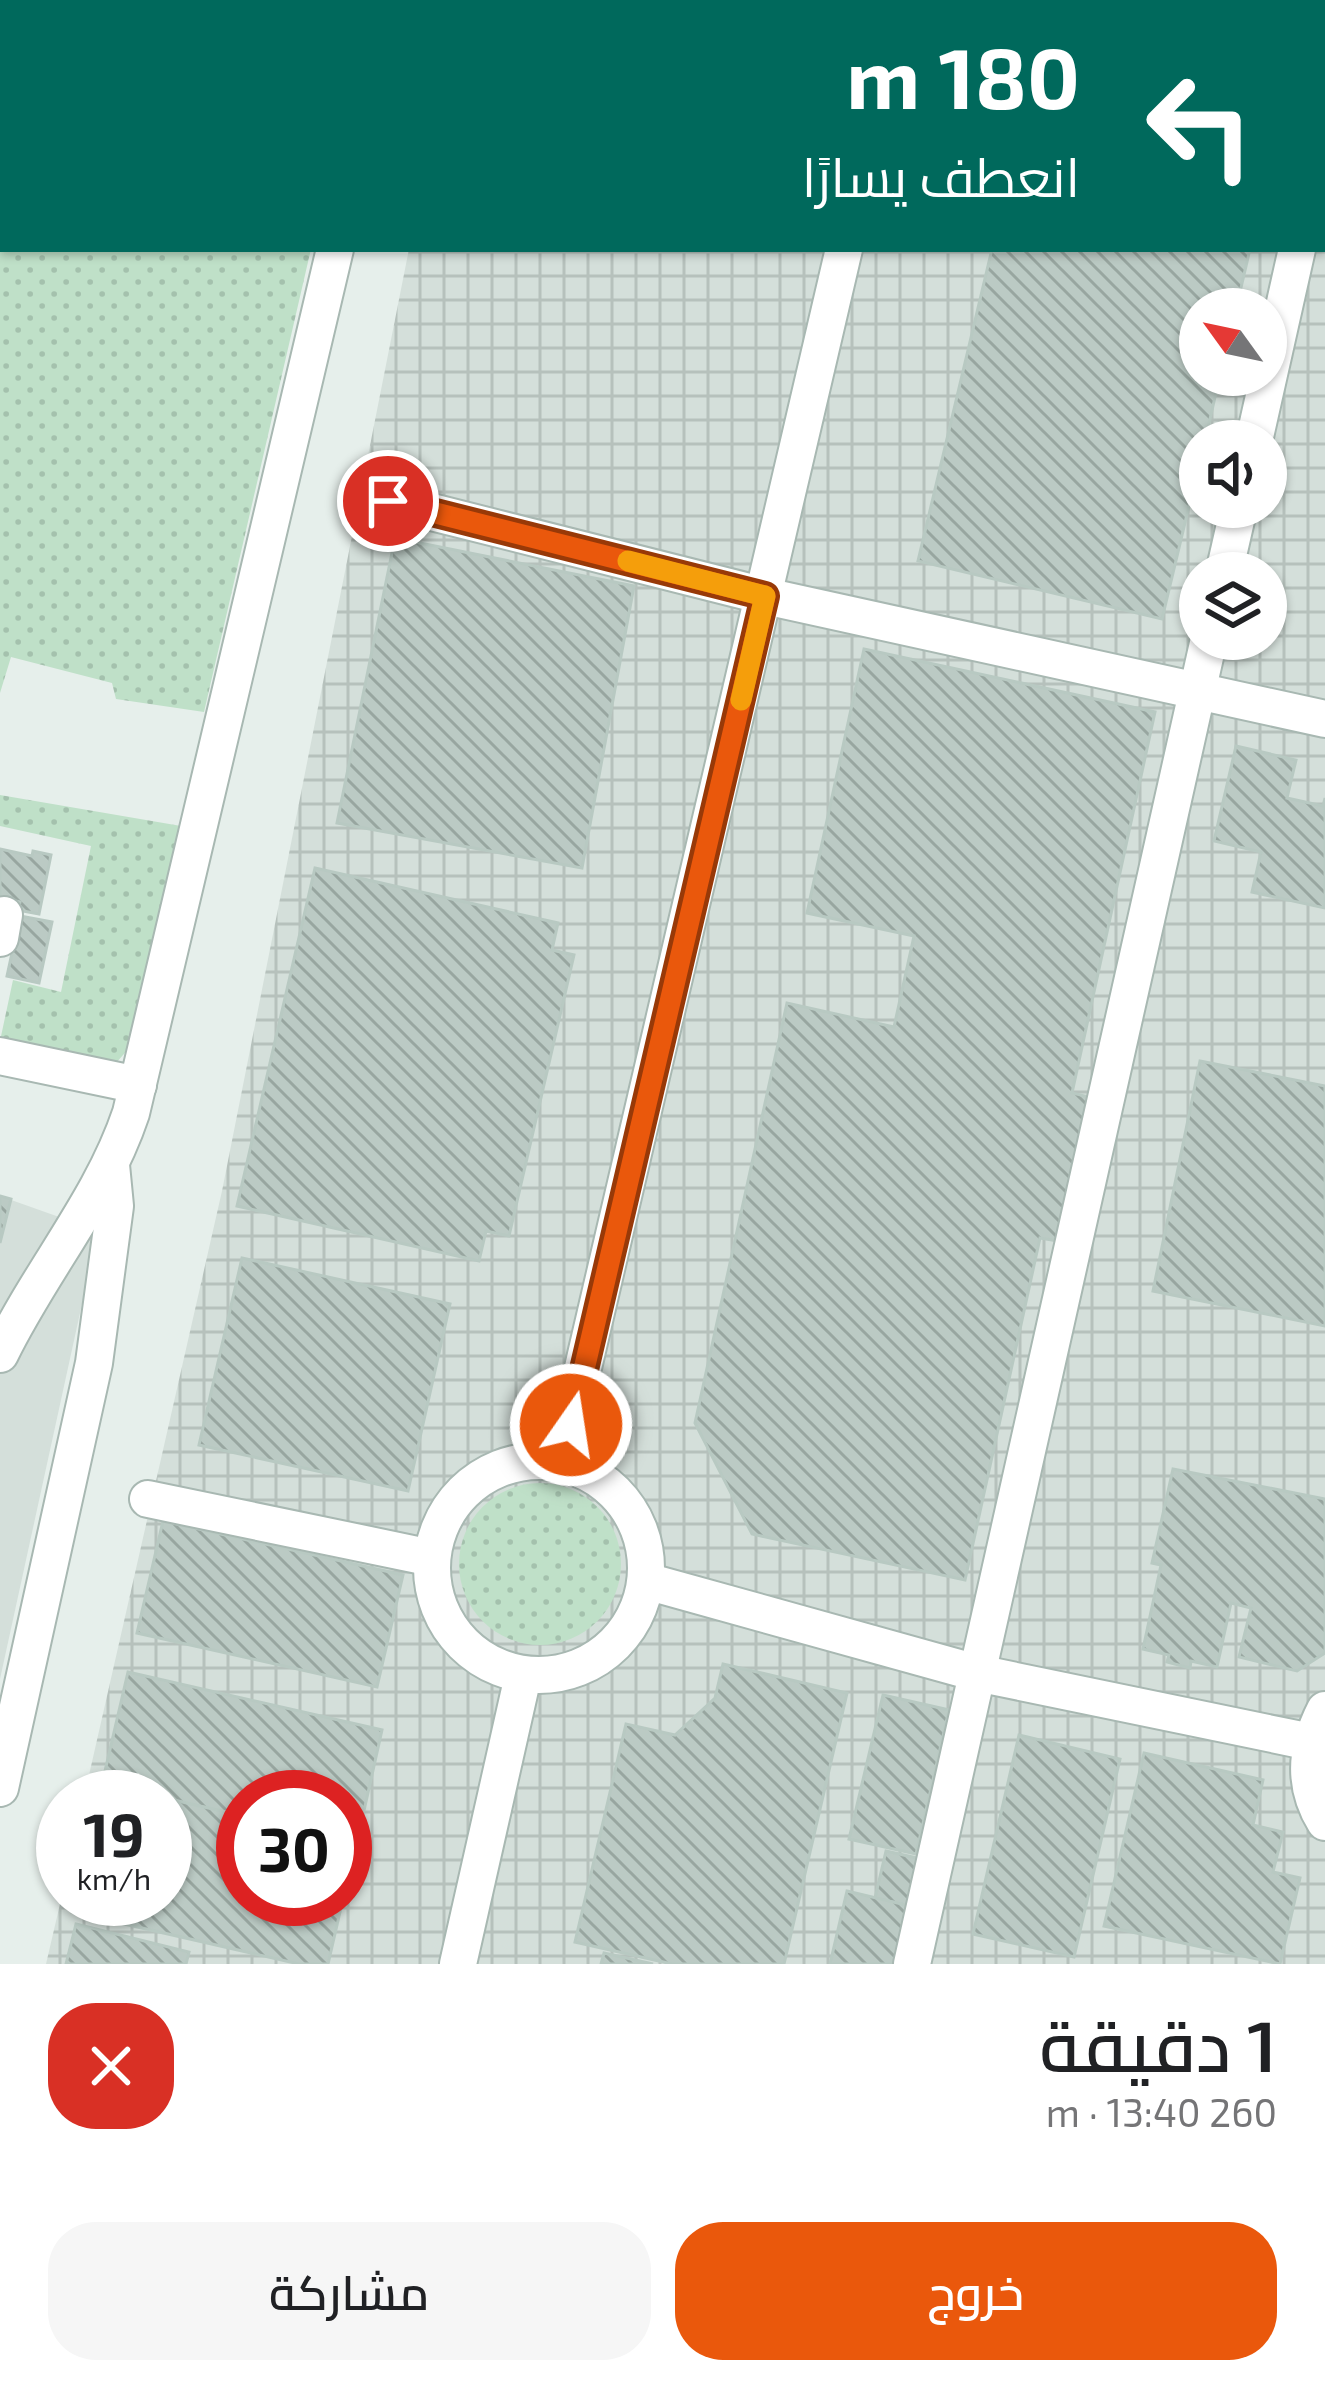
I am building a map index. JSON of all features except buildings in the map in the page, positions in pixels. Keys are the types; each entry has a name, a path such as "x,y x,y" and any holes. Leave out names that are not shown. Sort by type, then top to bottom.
{"street":[{"path":"0,1354 31,1294 111,1166 138,1085 334,252"},
{"path":"561,1462 843,252"},
{"path":"1259,420 1296,252"},
{"path":"388,501 765,596 1325,719"},
{"path":"912,1964 1204,660"},
{"path":"0,1056 138,1085"},
{"path":"0,1788 94,1363 115,1206 111,1166"},
{"path":"561,1462 591,1474 616,1493 635,1519 645,1549 646,1581 637,1614 617,1642 590,1664 558,1675 523,1676 492,1666 465,1648 445,1622 433,1591 431,1558 453,1503 475,1481 517,1464 561,1462"},
{"path":"148,1499 431,1558"},
{"path":"646,1581 977,1673 1318,1726 1308,1775 1325,1822"},
{"path":"458,1964 523,1676"}],"shaded area":[{"path":"408,252 1325,252 1325,1964 46,1964 55,1926 192,1926 192,1770 90,1770 222,1191"},
{"path":"0,1196 76,1223 99,1226 0,1679"}],"green space":[{"path":"0,252 310,252 204,712 116,699 112,683 11,657 0,693"},
{"path":"0,795 181,826 131,1046 108,1072 0,1041 13,980 61,992 91,846 0,826"},
{"path":"540,1483 571,1489 597,1507 615,1533 621,1564 615,1595 597,1621 571,1639 540,1645 509,1639 483,1621 465,1595 459,1564 465,1533 483,1507 509,1489"}],"slow traffic":[{"path":"628,561 765,596 741,700"}],"route":[{"path":"388,501 765,596 571,1425"}]}
